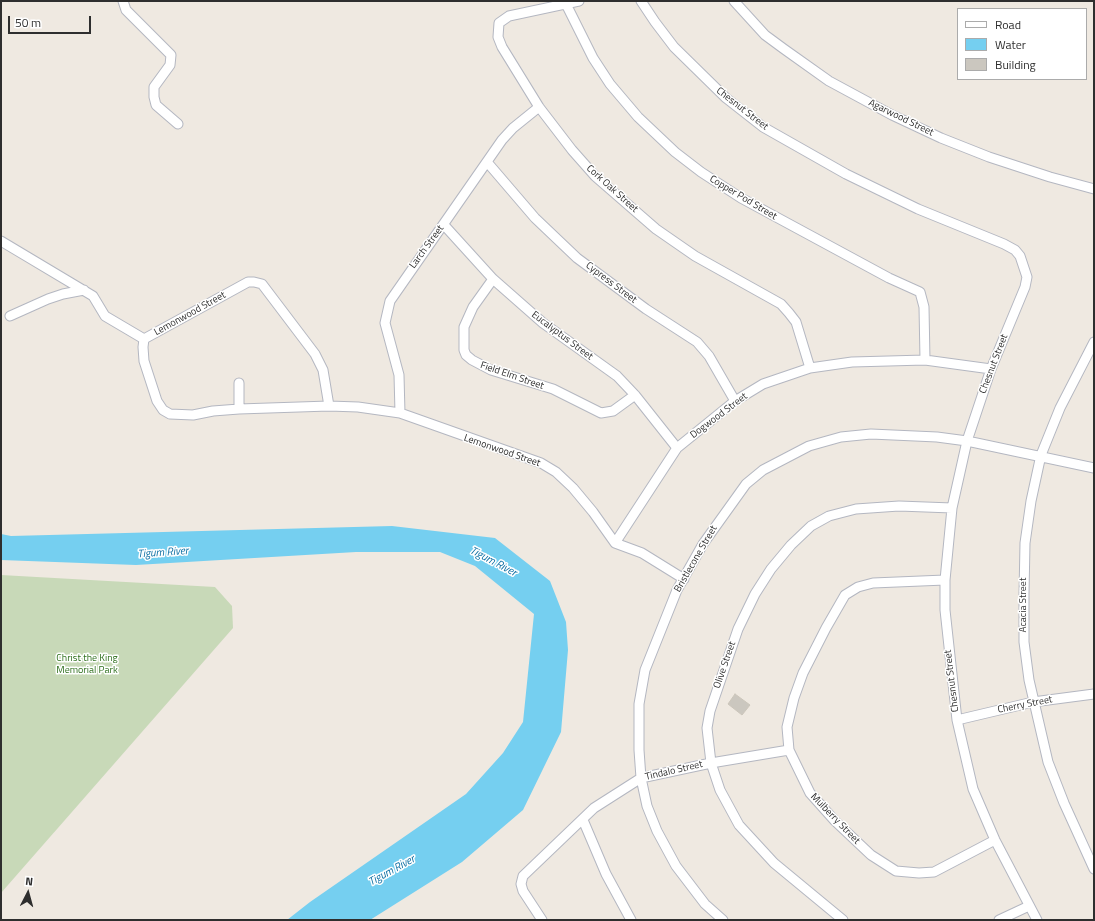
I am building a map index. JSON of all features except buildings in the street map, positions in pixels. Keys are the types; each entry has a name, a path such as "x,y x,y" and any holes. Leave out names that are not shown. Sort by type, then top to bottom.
{"street":[{"path":"123,1 126,10 171,55 170,66 154,87 154,97 156,105 178,124"},
{"path":"566,4 579,1"},
{"name":"Chesnut Street","path":"641,1 655,22 679,52 726,98 763,127 846,174 918,209 1015,250 1020,256 1025,267 1027,277 1025,287 991,369 967,441 952,508 945,580 946,634 957,720 974,789 995,840 1037,920"},
{"name":"Agarwood Street","path":"734,1 765,35 784,50 829,81 892,115 941,138 989,157 1050,177 1094,189"},
{"name":"Cork Oak Street","path":"566,4 509,16 499,23 498,36 502,47 539,107 572,150 595,176 656,229 695,256 781,304 796,322 810,368"},
{"name":"Copper Pod Street","path":"566,4 593,58 610,84 638,116 675,152 701,172 741,198 882,275 920,292 924,307 925,360"},
{"name":"Larch Street","path":"400,413 399,375 386,334 385,323 390,301 487,162 513,128 539,107"},
{"name":"Cypress Street","path":"487,162 535,218 577,258 646,309 697,342 709,356 735,401"},
{"name":"Eucalyptus Street","path":"444,225 493,279 543,323 617,376 635,395 677,448"},
{"path":"1,240 93,296 105,316 144,339"},
{"name":"Field Elm Street","path":"493,279 473,307 464,327 464,350 466,355 472,360 491,370 553,389 601,413 613,412 635,395"},
{"name":"Lemonwood Street","path":"329,406 323,370 314,354 262,284 248,282 144,339 144,361 157,401 163,410 170,414 179,415 239,409 329,406 358,407 400,413 461,436 541,463 556,472 573,488 594,512 615,543"},
{"path":"10,316 53,297 84,290"},
{"name":"Acacia Street","path":"1094,342 1060,408 1041,455 1031,501 1025,543 1024,580 1024,642 1033,702 1048,762 1067,810 1094,869"},
{"name":"Dogwood Street","path":"615,543 677,448 735,401 763,384 810,368 852,362 925,360 991,369"},
{"path":"239,383 239,409"},
{"name":"Bristlecone Street","path":"723,920 705,904 676,866 652,819 647,806 641,778 639,750 639,704 645,670 660,630 684,579 703,544 746,484 763,470 809,446 841,437 871,434 937,437 967,441 1041,455 1094,468"},
{"name":"Olive Street","path":"843,920 774,863 739,825 720,790 711,763 708,728 710,711 738,629 755,594 771,569 791,545 812,526 829,516 856,509 899,506 952,508"},
{"path":"615,543 642,553 684,579"},
{"name":"Mulberry Street","path":"945,580 873,583 858,587 845,595 826,628 798,686 787,728 789,750 810,793 835,821 871,854 896,871 919,873 934,872 995,840"},
{"name":"Cherry Street","path":"957,720 1033,702 1094,694"},
{"name":"Tindalo Street","path":"542,920 523,891 521,884 523,876 594,808 641,778 711,763 789,750"},
{"path":"582,820 606,874 631,920"},
{"path":"998,920 1029,906"}],"green space":[{"name":"Christ the King Memorial Park","path":"1,575 215,587 232,606 233,628 1,893"}],"water":[{"name":"Tigum River","path":"392,526 495,538 550,581 566,622 568,650 561,732 523,810 462,862 370,920 287,920 310,902 466,794 503,753 523,722 534,614 475,566 440,552 356,552 136,565 1,560 1,534 11,536"}]}
